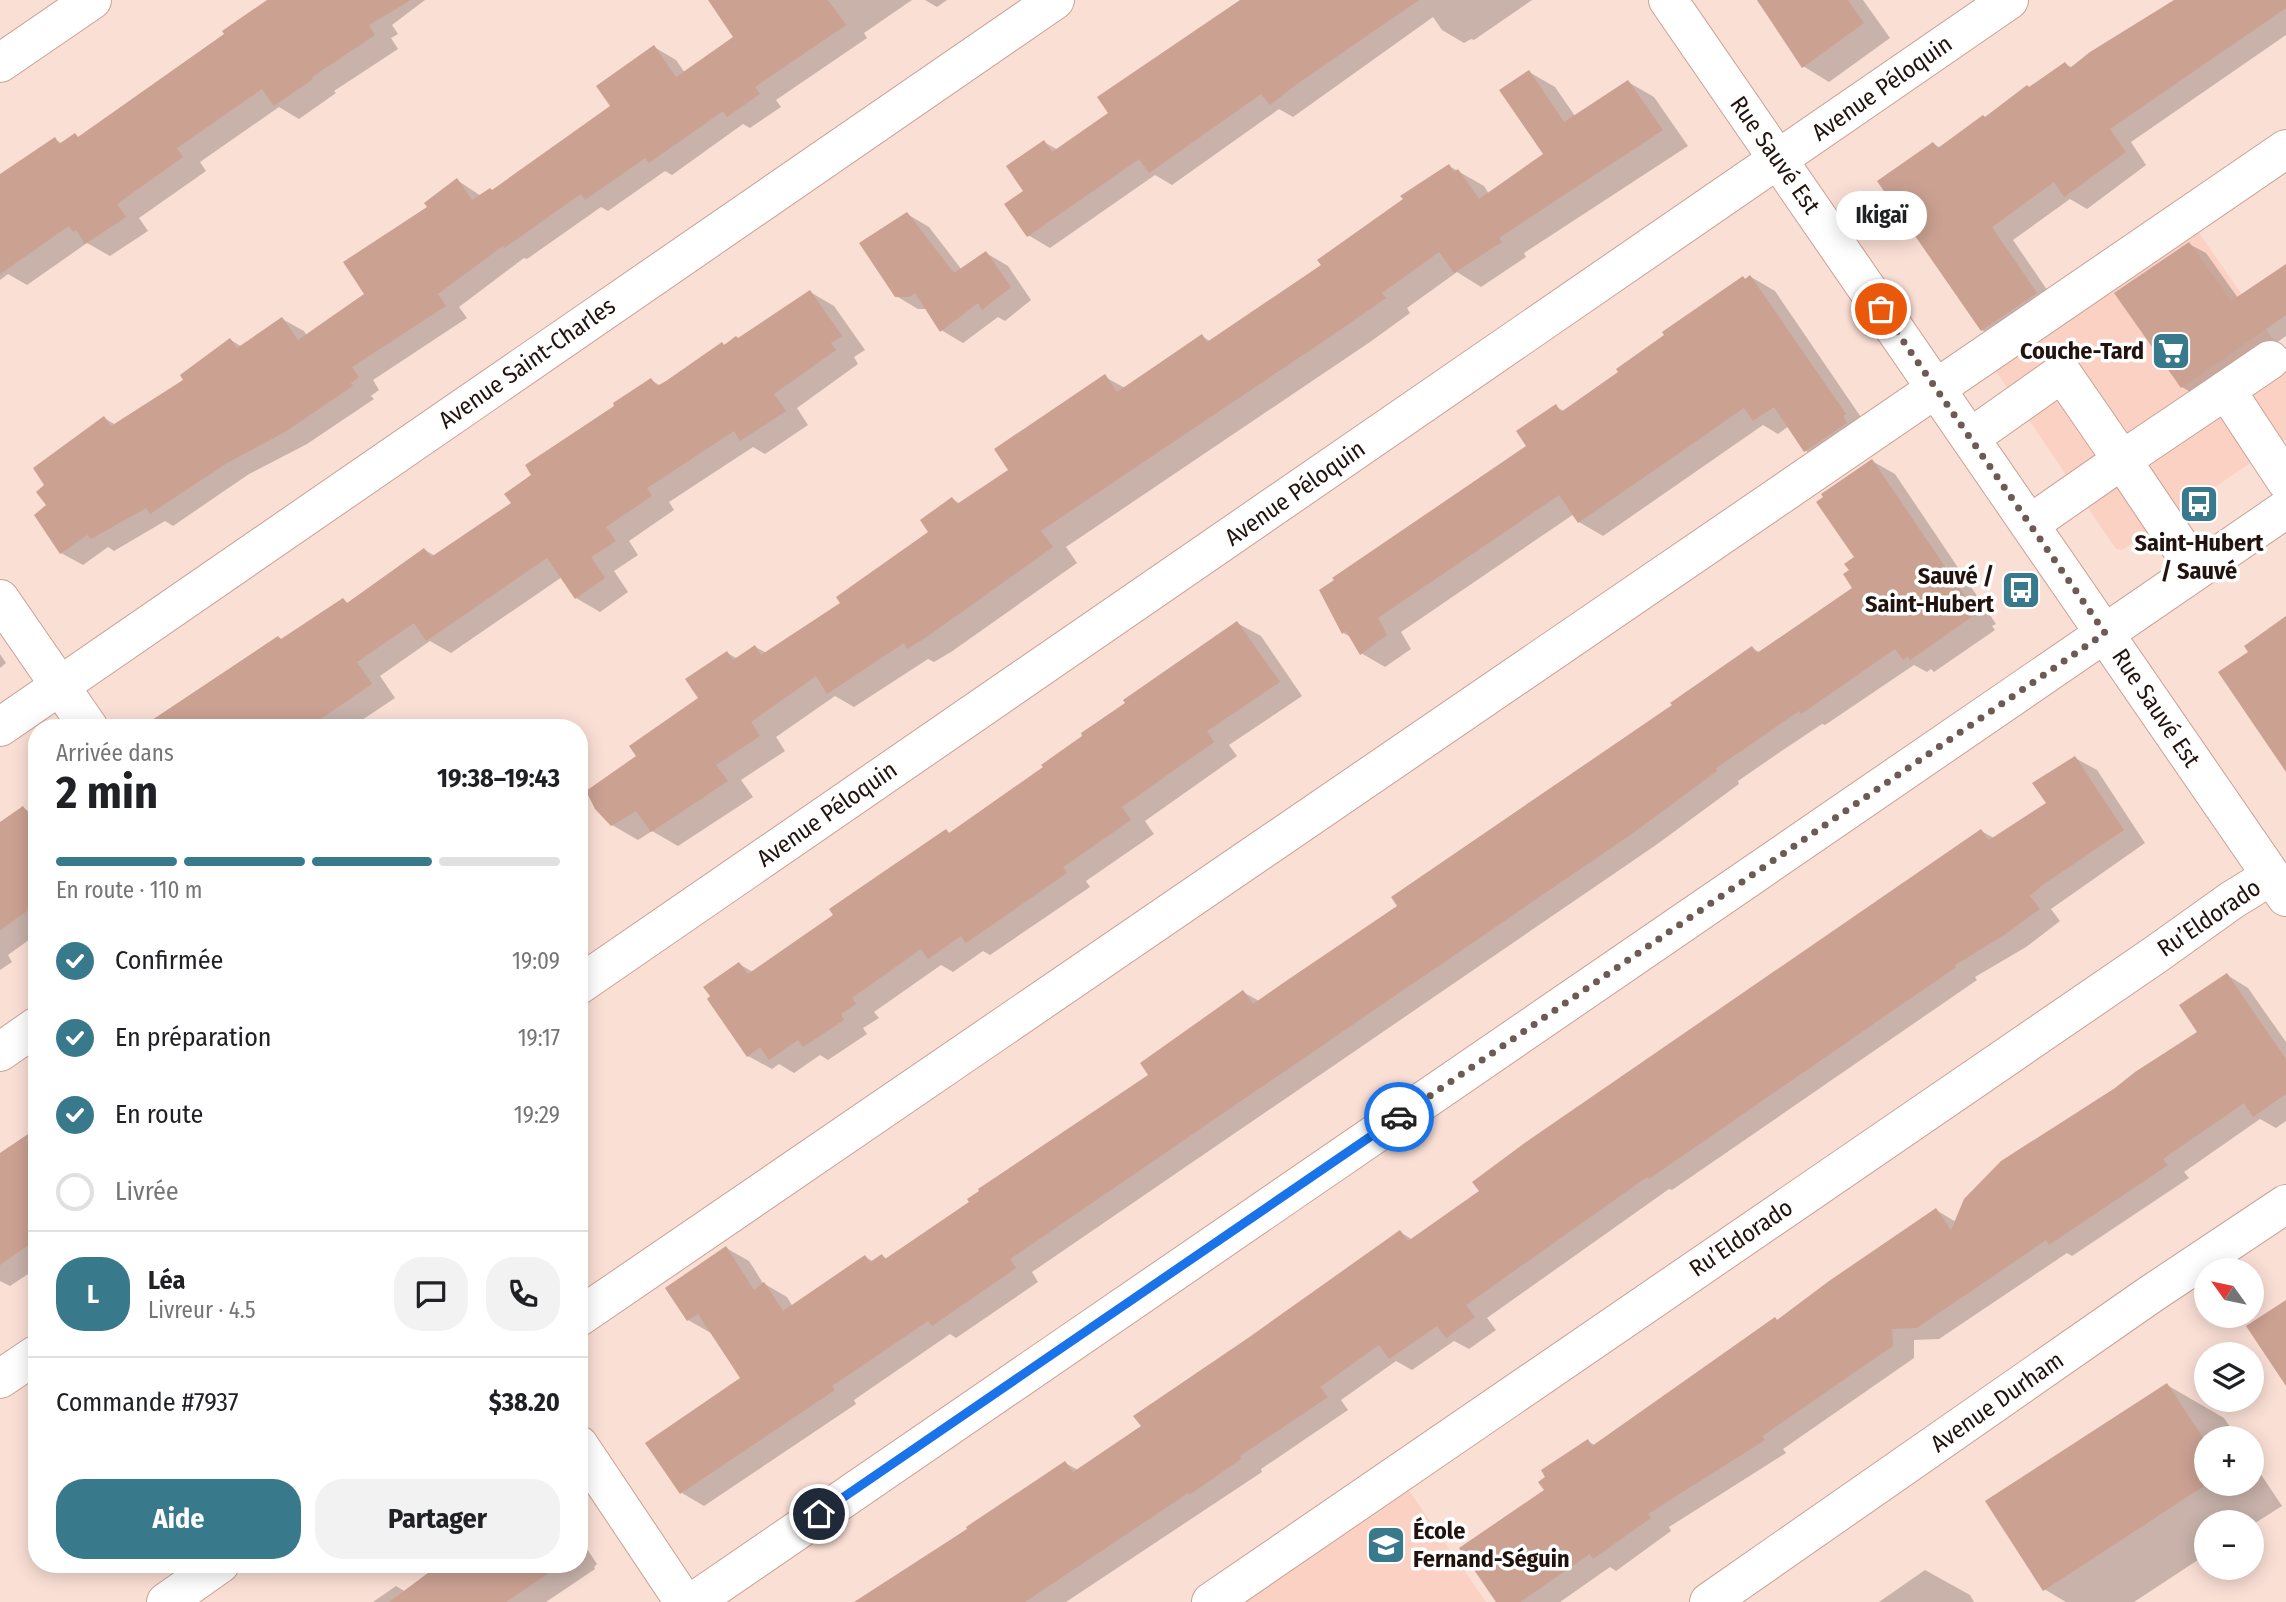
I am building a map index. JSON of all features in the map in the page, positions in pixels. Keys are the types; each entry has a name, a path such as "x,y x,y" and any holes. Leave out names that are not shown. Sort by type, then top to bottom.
{"street":[{"path":"0,63 92,0"},
{"name":"Avenue Saint-Charles","path":"0,727 1055,0"},
{"name":"Rue Sauvé Est","path":"1668,0 2279,887"},
{"name":"Avenue Péloquin","path":"588,979 2009,0"},
{"path":"588,1311 2286,149"},
{"path":"2030,524 2270,360"},
{"path":"1970,438 2062,373 2196,570"},
{"path":"2226,390 2286,481"},
{"path":"693,1602 2286,509"},
{"path":"0,599 83,719"},
{"name":"Ru’Eldorado","path":"1211,1602 2232,900 2279,887"},
{"path":"0,1052 28,1032"},
{"name":"Avenue Durham","path":"1709,1602 2151,1294 2286,1204"},
{"path":"0,1379 28,1360"},
{"path":"588,1458 684,1602"},
{"path":"166,1602 207,1573"}],"shaded area":[{"path":"2197,230 2286,358 2286,439 2122,550 2116,549 1995,370"},
{"name":"École Fernand-Séguin","path":"1407,1488 1486,1602 1243,1602"}],"building":[{"path":"267,0 411,0 369,25 375,35 274,106 262,89 177,148 183,157 117,204 126,217 85,244 76,230 73,232 69,226 0,274 0,174 55,137 59,144 75,133 78,137 224,34 222,31"},
{"path":"708,0 828,0 846,25 755,87 760,94 727,117 723,111 649,163 645,158 585,200 581,194 504,248 503,246 438,294 446,306 352,367 359,377 351,383 353,386 285,432 227,463 150,514 146,508 91,539 87,535 60,554 34,515 46,505 36,492 44,485 33,468 104,416 111,426 183,380 180,375 230,338 237,348 282,317 298,340 364,294 343,262 427,207 424,203 457,178 472,200 490,188 492,190 610,106 596,86 654,45 676,77 733,37"},
{"path":"1240,0 1419,0 1270,105 1261,94 1149,173 1139,159 1027,237 1004,204 1023,191 1006,166 1044,140 1052,152 1108,113 1097,97"},
{"path":"1757,0 1848,0 1864,23 1802,68"},
{"path":"2174,0 2286,0 2286,8 2110,129 2126,152 2064,197 2054,182 1992,227 2037,293 1981,331 1877,181 1933,142 1938,148 2027,85 2029,87 2065,62 2070,68 2090,52"},
{"path":"1529,70 1564,122 1628,80 1663,130 1499,238 1502,242 1454,273 1439,252 1382,293 1386,298 1041,531 1053,547 925,638 907,649 904,643 827,694 816,676 751,722 760,736 716,765 728,781 651,832 636,811 611,826 595,809 588,790 636,756 629,746 698,698 685,679 727,651 733,660 755,645 761,655 840,603 836,597 928,532 920,520 952,497 957,504 1008,470 994,449 1105,374 1117,392 1202,334 1207,342 1321,265 1317,260 1403,199 1400,196 1449,164 1454,172 1458,169 1479,199 1543,154 1499,90"},
{"path":"907,212 954,273 986,251 1011,287 982,310 978,303 940,332 915,293 909,297 895,297 859,243"},
{"path":"2189,242 2231,301 2286,264 2286,315 2181,388 2114,293"},
{"path":"1750,275 1846,414 1843,416 1847,423 1804,452 1774,407 1753,421 1744,408 1578,523 1559,495 1378,618 1387,635 1360,655 1346,631 1342,634 1319,590 1334,580 1332,578 1526,446 1516,431 1556,404 1561,412 1618,372 1616,369 1664,335 1662,332 1743,276 1745,279"},
{"path":"810,290 842,336 831,343 836,350 774,394 786,411 740,441 734,431 647,488 652,496 606,527 616,541 591,557 605,578 575,599 547,558 426,641 414,623 357,662 372,684 320,719 154,719 278,636 281,639 343,598 347,603 424,548 431,557 511,503 504,494 531,475 525,465 651,378 657,386 722,342 724,345 736,336 738,338"},
{"path":"1872,459 1975,611 1971,613 1973,616 1910,660 1908,656 1903,660 1895,649 1801,714 1799,711 1716,768 1717,771 1633,833 1010,1259 1016,1268 932,1326 928,1321 832,1386 835,1390 680,1494 645,1443 740,1378 698,1314 687,1321 665,1288 726,1246 754,1290 764,1282 783,1311 865,1255 870,1262 882,1254 885,1259 969,1202 967,1199 979,1191 978,1189 1148,1075 1140,1063 1243,990 1253,1004 1397,906 1391,897 1672,705 1670,703 1752,646 1757,653 1852,588 1843,574 1849,570 1844,564 1854,557 1816,502 1823,497 1821,494"},
{"path":"2286,616 2286,772 2218,672 2248,652 2244,646"},
{"path":"1237,621 1280,682 1207,731 1214,742 1122,807 1131,820 1063,867 1067,873 966,943 961,936 928,959 921,949 852,998 856,1004 841,1014 844,1020 803,1047 798,1040 769,1060 760,1047 747,1057 707,999 710,996 703,987 739,962 748,974 833,915 829,909 946,829 949,833 1043,767 1041,765 1082,736 1081,733 1125,703 1123,700"},
{"path":"2075,756 2124,830 2030,896 2040,909 1955,965 1956,967 1649,1179 1647,1177 1466,1305 1475,1317 1446,1338 1437,1326 1389,1359 1379,1345 1320,1387 1328,1397 1240,1456 1241,1459 1189,1495 1188,1493 1025,1602 854,1602 1065,1461 1073,1472 1141,1426 1133,1416 1400,1230 1408,1241 1479,1191 1472,1182 1526,1142 1981,829 1989,840 2046,803 2032,783"},
{"path":"23,806 28,812 28,910 0,930 0,822"},
{"path":"2227,973 2286,1059 2286,1094 2253,1117 2244,1103 2163,1159 2168,1165 2049,1245 2046,1240 1917,1328 1892,1329 1893,1346 1762,1436 1765,1440 1648,1514 1651,1518 1593,1559 1590,1554 1520,1602 1496,1602 1459,1548 1544,1490 1538,1482 1545,1477 1541,1470 1588,1439 1592,1446 1936,1208 1951,1230 1964,1199 2001,1161 2197,1032 2179,1005"},
{"path":"28,1134 28,1245 0,1265 0,1153"},
{"path":"2286,1300 2286,1386 2264,1353 2264,1342 2257,1342 2247,1328 2264,1328 2264,1314"},
{"path":"2167,1383 2195,1426 2194,1492 2043,1591 1985,1501"},
{"path":"428,1573 549,1573 506,1602 389,1602"}],"way so far":[{"path":"1399,1117 2105,633 1881,309"}],"place":[{"name":"Ikigaï","path":"1881,309"},
{"name":"Couche-Tard","path":"2171,351"},
{"name":"Saint-Hubert / Sauvé","path":"2199,504"},
{"name":"Sauvé / Saint-Hubert","path":"2021,590"},
{"name":"École Fernand-Séguin","path":"1386,1545"}],"route":[{"path":"819,1514 1399,1117"}]}
